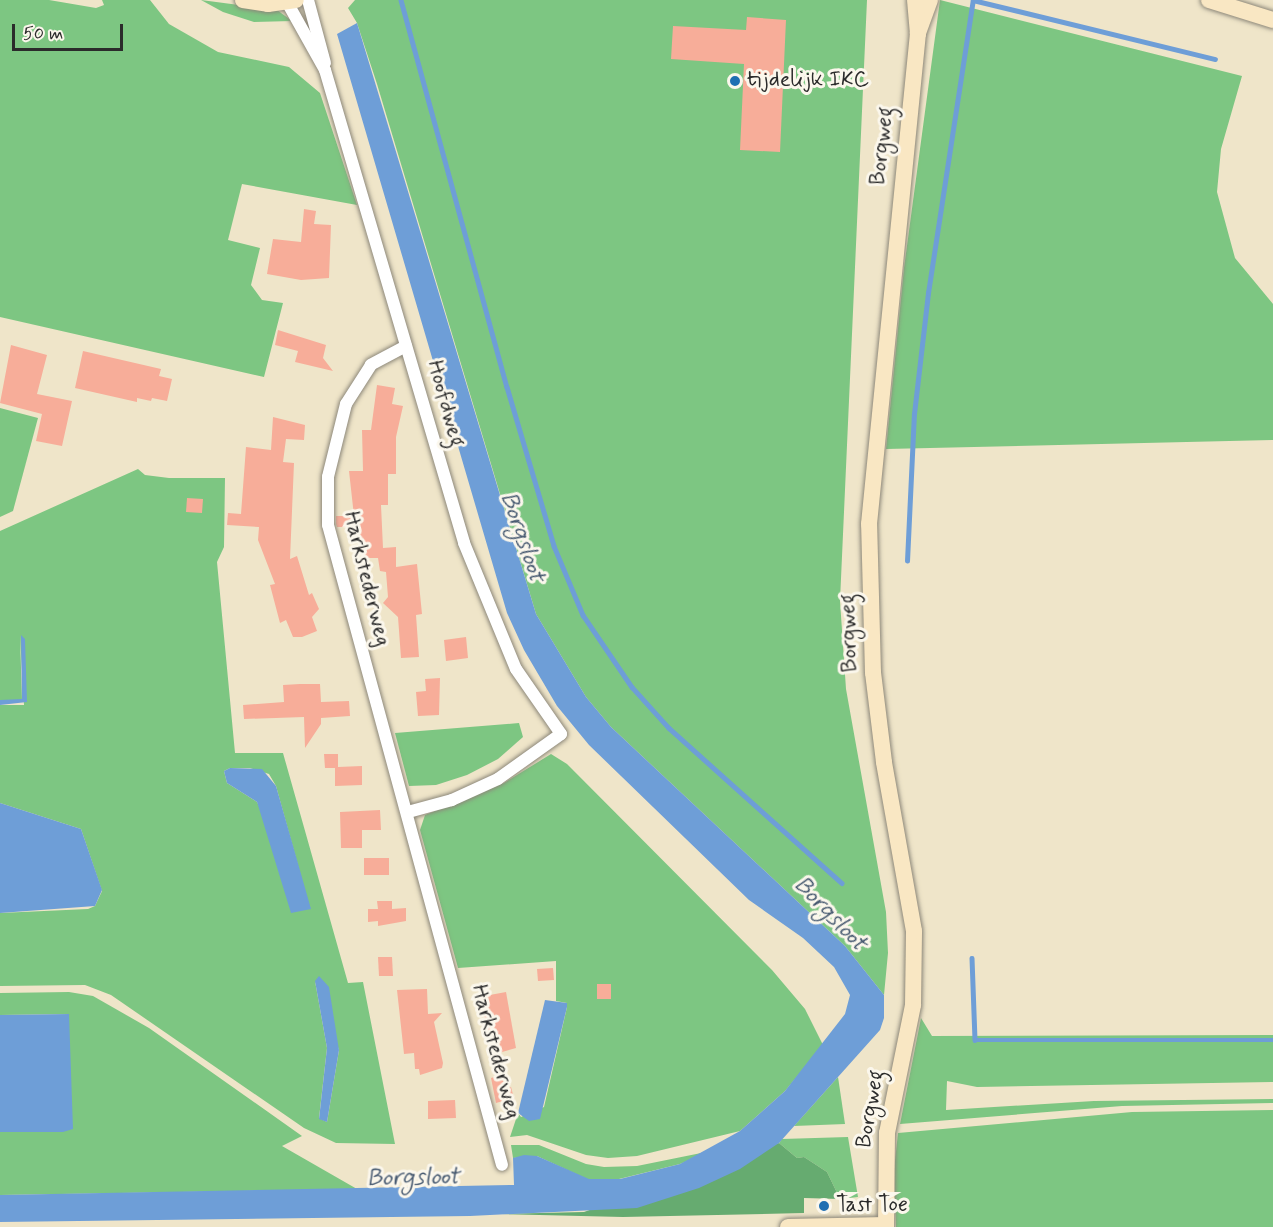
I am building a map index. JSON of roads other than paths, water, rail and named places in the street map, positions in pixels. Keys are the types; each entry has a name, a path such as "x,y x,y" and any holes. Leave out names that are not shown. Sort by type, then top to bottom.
{"main road":[{"path":"243,0 292,1"},
{"name":"Borgweg","path":"886,1226 887,1133 913,1005 914,931 884,762 873,673 869,524 918,34 915,0"},
{"name":"Borgweg","path":"918,34 930,0"},
{"path":"1209,0 1273,20"},
{"path":"788,1227 886,1226"}],"street":[{"name":"Hoofdweg","path":"308,0 323,46 325,70"},
{"name":"Hoofdweg","path":"292,1 325,70 464,543 496,627 516,669 561,734 498,779 452,800 408,812"},
{"name":"Harkstederweg","path":"406,346 380,357 356,384 341,419 326,494 332,543 408,812 502,1165"}],"water":[{"path":"357,23 536,614 586,697 611,727 845,946 884,995 884,1018 880,1030 779,1143 740,1169 699,1188 637,1208 470,1216 0,1222 0,1195 514,1185 513,1158 524,1155 537,1156 589,1179 620,1179 680,1164 740,1131 785,1091 845,1014 850,995 834,967 803,938 749,900 589,745 557,706 524,650 507,613 337,34"},
{"path":"21,635 25,639 27,702 0,705 0,700 22,699"},
{"path":"230,768 262,769 276,786 311,909 291,913 257,802 227,783 224,771"},
{"path":"0,803 81,829 102,890 95,906 0,913"},
{"path":"319,976 329,987 339,1050 327,1122 319,1119 327,1048 315,981"},
{"path":"545,1000 567,1003 567,1007 540,1119 529,1121 518,1113"},
{"path":"69,1014 73,1129 63,1132 0,1132 0,1015"}],"waterway":[{"path":"401,0 507,387 554,546 583,615 632,687 669,728 842,883"},
{"path":"907,561 914,414 928,293 973,0 1215,59"},
{"path":"972,958 975,1040 1273,1040"}],"place":[{"name":"tijdelijk IKC","path":"735,81"},
{"name":"Tast Toe","path":"824,1206"}],"water label":[{"name":"Borgsloot","path":"522,537"},
{"name":"Borgsloot","path":"830,914"},
{"name":"Borgsloot","path":"413,1178"}]}
